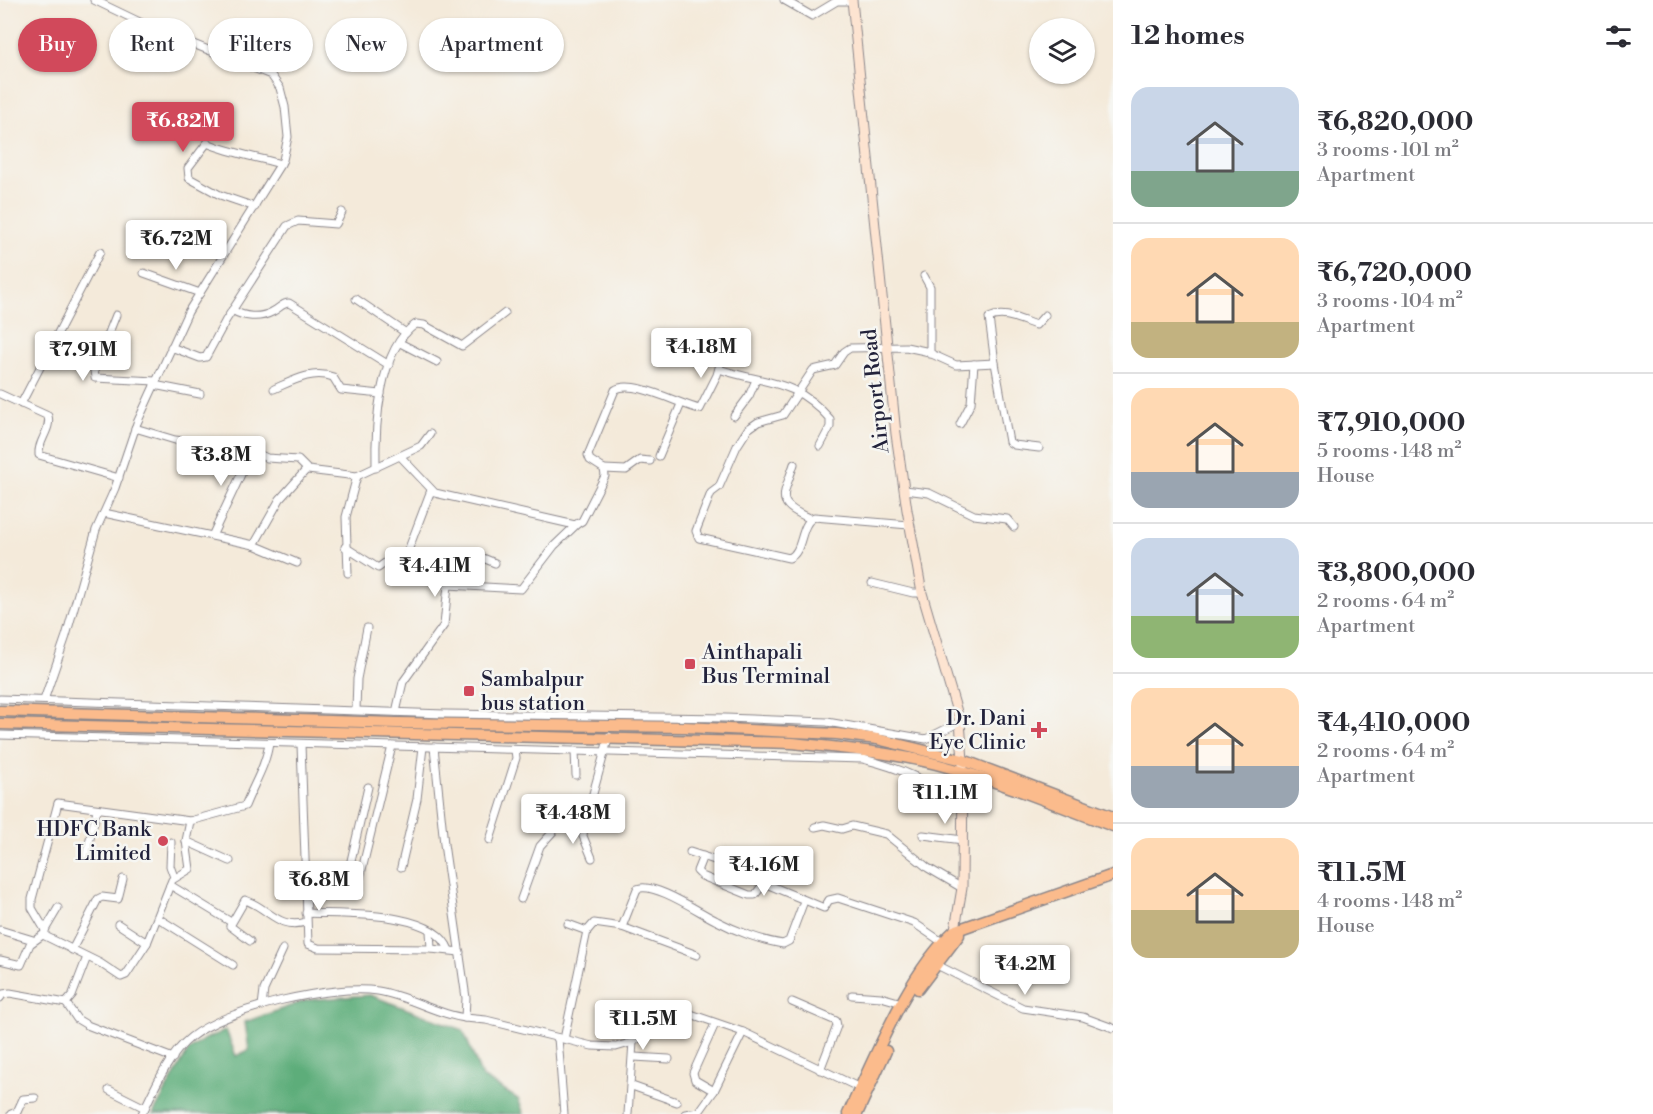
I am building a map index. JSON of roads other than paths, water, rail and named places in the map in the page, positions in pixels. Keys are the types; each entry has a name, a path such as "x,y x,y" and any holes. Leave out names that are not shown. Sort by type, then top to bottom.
{"main road":[{"name":"Airport Road","path":"852,1 896,434 909,525 922,592 960,722 963,766 963,840 958,933"},
{"path":"0,711 614,721 837,734 877,740 963,766 1113,817"},
{"path":"0,724 750,741 823,746 874,751 963,766 1113,826"},
{"path":"857,1114 864,1090 902,1003 942,942 958,933 1111,879"},
{"path":"848,1114 864,1090 908,1005 958,933"}],"street":[{"path":"44,700 104,513 119,478 135,428 171,347 200,292 281,164 288,137 285,107 280,88 271,75 148,26 94,0"},
{"path":"784,0 812,16 837,1 852,1"},
{"path":"255,207 220,195 189,178 188,168 207,143 222,150 234,150 244,156 281,164"},
{"path":"171,347 206,357 232,310 290,223 298,221 336,224 342,212"},
{"path":"21,404 100,252"},
{"path":"144,273 200,292"},
{"path":"924,276 930,287 930,354"},
{"path":"356,299 406,333"},
{"path":"232,310 246,316 256,316 269,314 283,304 290,303 389,365"},
{"path":"376,468 376,426 381,393 389,365 406,333 416,324 424,324 462,346 505,312"},
{"path":"116,315 94,370 95,378 155,383 200,394"},
{"path":"1039,448 1014,445 1009,442 991,363 989,318 1012,317 1036,326 1045,315"},
{"path":"400,343 437,362"},
{"path":"811,519 794,555 789,558 696,535 710,496 721,484 737,446 748,429 758,422 783,415 813,370 835,365 846,350 915,349 956,365 991,363"},
{"path":"650,461 640,460 626,470 604,469 590,460 589,451 617,388 640,389 699,409 722,357"},
{"path":"960,424 971,403 974,364"},
{"path":"718,369 756,380 776,382 799,392 830,419 830,427 820,446"},
{"path":"274,389 300,377 325,375 333,377 341,390 381,393"},
{"path":"734,416 749,396 756,380"},
{"path":"0,394 45,415 50,420 38,450 39,455 119,478"},
{"path":"659,456 681,404"},
{"path":"135,428 175,440 252,451 267,458 298,460 306,470 357,476 421,446 430,434"},
{"path":"213,534 252,451"},
{"path":"400,456 431,490 465,501 578,524"},
{"path":"794,464 785,494 785,502 791,510 811,519 909,525"},
{"path":"345,547 378,568 396,555 406,555 448,585 521,589 554,546 578,524 603,481 604,469"},
{"path":"254,545 275,506 306,470"},
{"path":"348,573 345,547 346,517 357,476"},
{"path":"406,555 431,490"},
{"path":"905,490 929,493 974,515 1006,519 1014,527"},
{"path":"104,513 213,534 254,545 297,563"},
{"path":"448,585 458,582 467,557 483,558 495,563"},
{"path":"872,583 913,593 922,592"},
{"path":"396,712 404,682 444,625 448,585"},
{"path":"356,710 357,679 367,628"},
{"path":"0,699 614,721 826,722 926,739 960,722"},
{"path":"592,858 584,836 584,826 614,721"},
{"path":"0,735 863,759 898,768 937,786 963,804"},
{"path":"171,842 172,881 147,943 123,978 45,932 33,908 32,899 55,805 61,802 97,810 190,821 245,806 249,792 266,763 269,743"},
{"path":"301,744 306,936 311,947 431,949 460,952"},
{"path":"305,873 318,872 355,880 362,875 393,746"},
{"path":"401,867 417,799 423,747"},
{"path":"434,747 444,844 466,999 465,1018"},
{"path":"490,840 516,758 515,750"},
{"path":"574,751 576,775"},
{"path":"347,878 368,787"},
{"path":"87,855 97,810"},
{"path":"172,881 190,869 186,841 190,821"},
{"path":"521,899 540,846 561,824 584,826"},
{"path":"815,827 824,825 842,830 852,826 886,834 928,868 962,888"},
{"path":"922,835 963,840"},
{"path":"186,841 230,861"},
{"path":"690,852 742,869"},
{"path":"703,856 697,871 702,876 749,895 755,895 764,883 766,866"},
{"path":"72,950 98,899 102,897 118,899 123,879"},
{"path":"172,881 231,922"},
{"path":"764,883 824,908 829,900 838,898 921,926 942,942"},
{"path":"622,927 637,889 645,887 684,903 717,922 783,944 789,941 804,901"},
{"path":"250,941 231,928 231,922 245,900 286,924 306,922"},
{"path":"0,960 21,965 33,940 45,932 58,908"},
{"path":"306,913 410,920 446,943 449,950"},
{"path":"158,918 233,965"},
{"path":"564,1114 561,1039 587,931 594,922 622,927 697,954"},
{"path":"118,924 147,943"},
{"path":"568,924 587,931"},
{"path":"0,930 33,940"},
{"path":"430,931 431,949"},
{"path":"262,1006 264,990 283,948"},
{"path":"66,1003 72,996 87,957"},
{"path":"935,964 1023,1008 1083,1017 1113,1028"},
{"path":"109,1090 144,1111 173,1058 189,1038 200,1031 262,1006 304,994 366,990 390,993 465,1018 486,1020 592,1046 616,1047 633,1042 682,1011 743,1032 864,1090"},
{"path":"0,999 3,994 10,993 66,1003 77,1019 87,1025 173,1058"},
{"path":"852,995 902,1003"},
{"path":"792,1002 836,1021 837,1026 820,1070"},
{"path":"714,1091 695,1080 693,1073 715,1024"},
{"path":"685,1114 701,1113 743,1032"},
{"path":"628,1114 632,1086 633,1042"},
{"path":"634,1057 669,1059"},
{"path":"632,1086 677,1102"},
{"path":"11,1114 17,1112 23,1099 35,1098"}],"place":[{"name":"Ainthapali Bus Terminal","path":"690,664"},
{"name":"Sambalpur bus station","path":"469,691"},
{"name":"Dr. Dani Eye Clinic","path":"1039,730"},
{"name":"HDFC Bank Limited","path":"163,841"}]}
